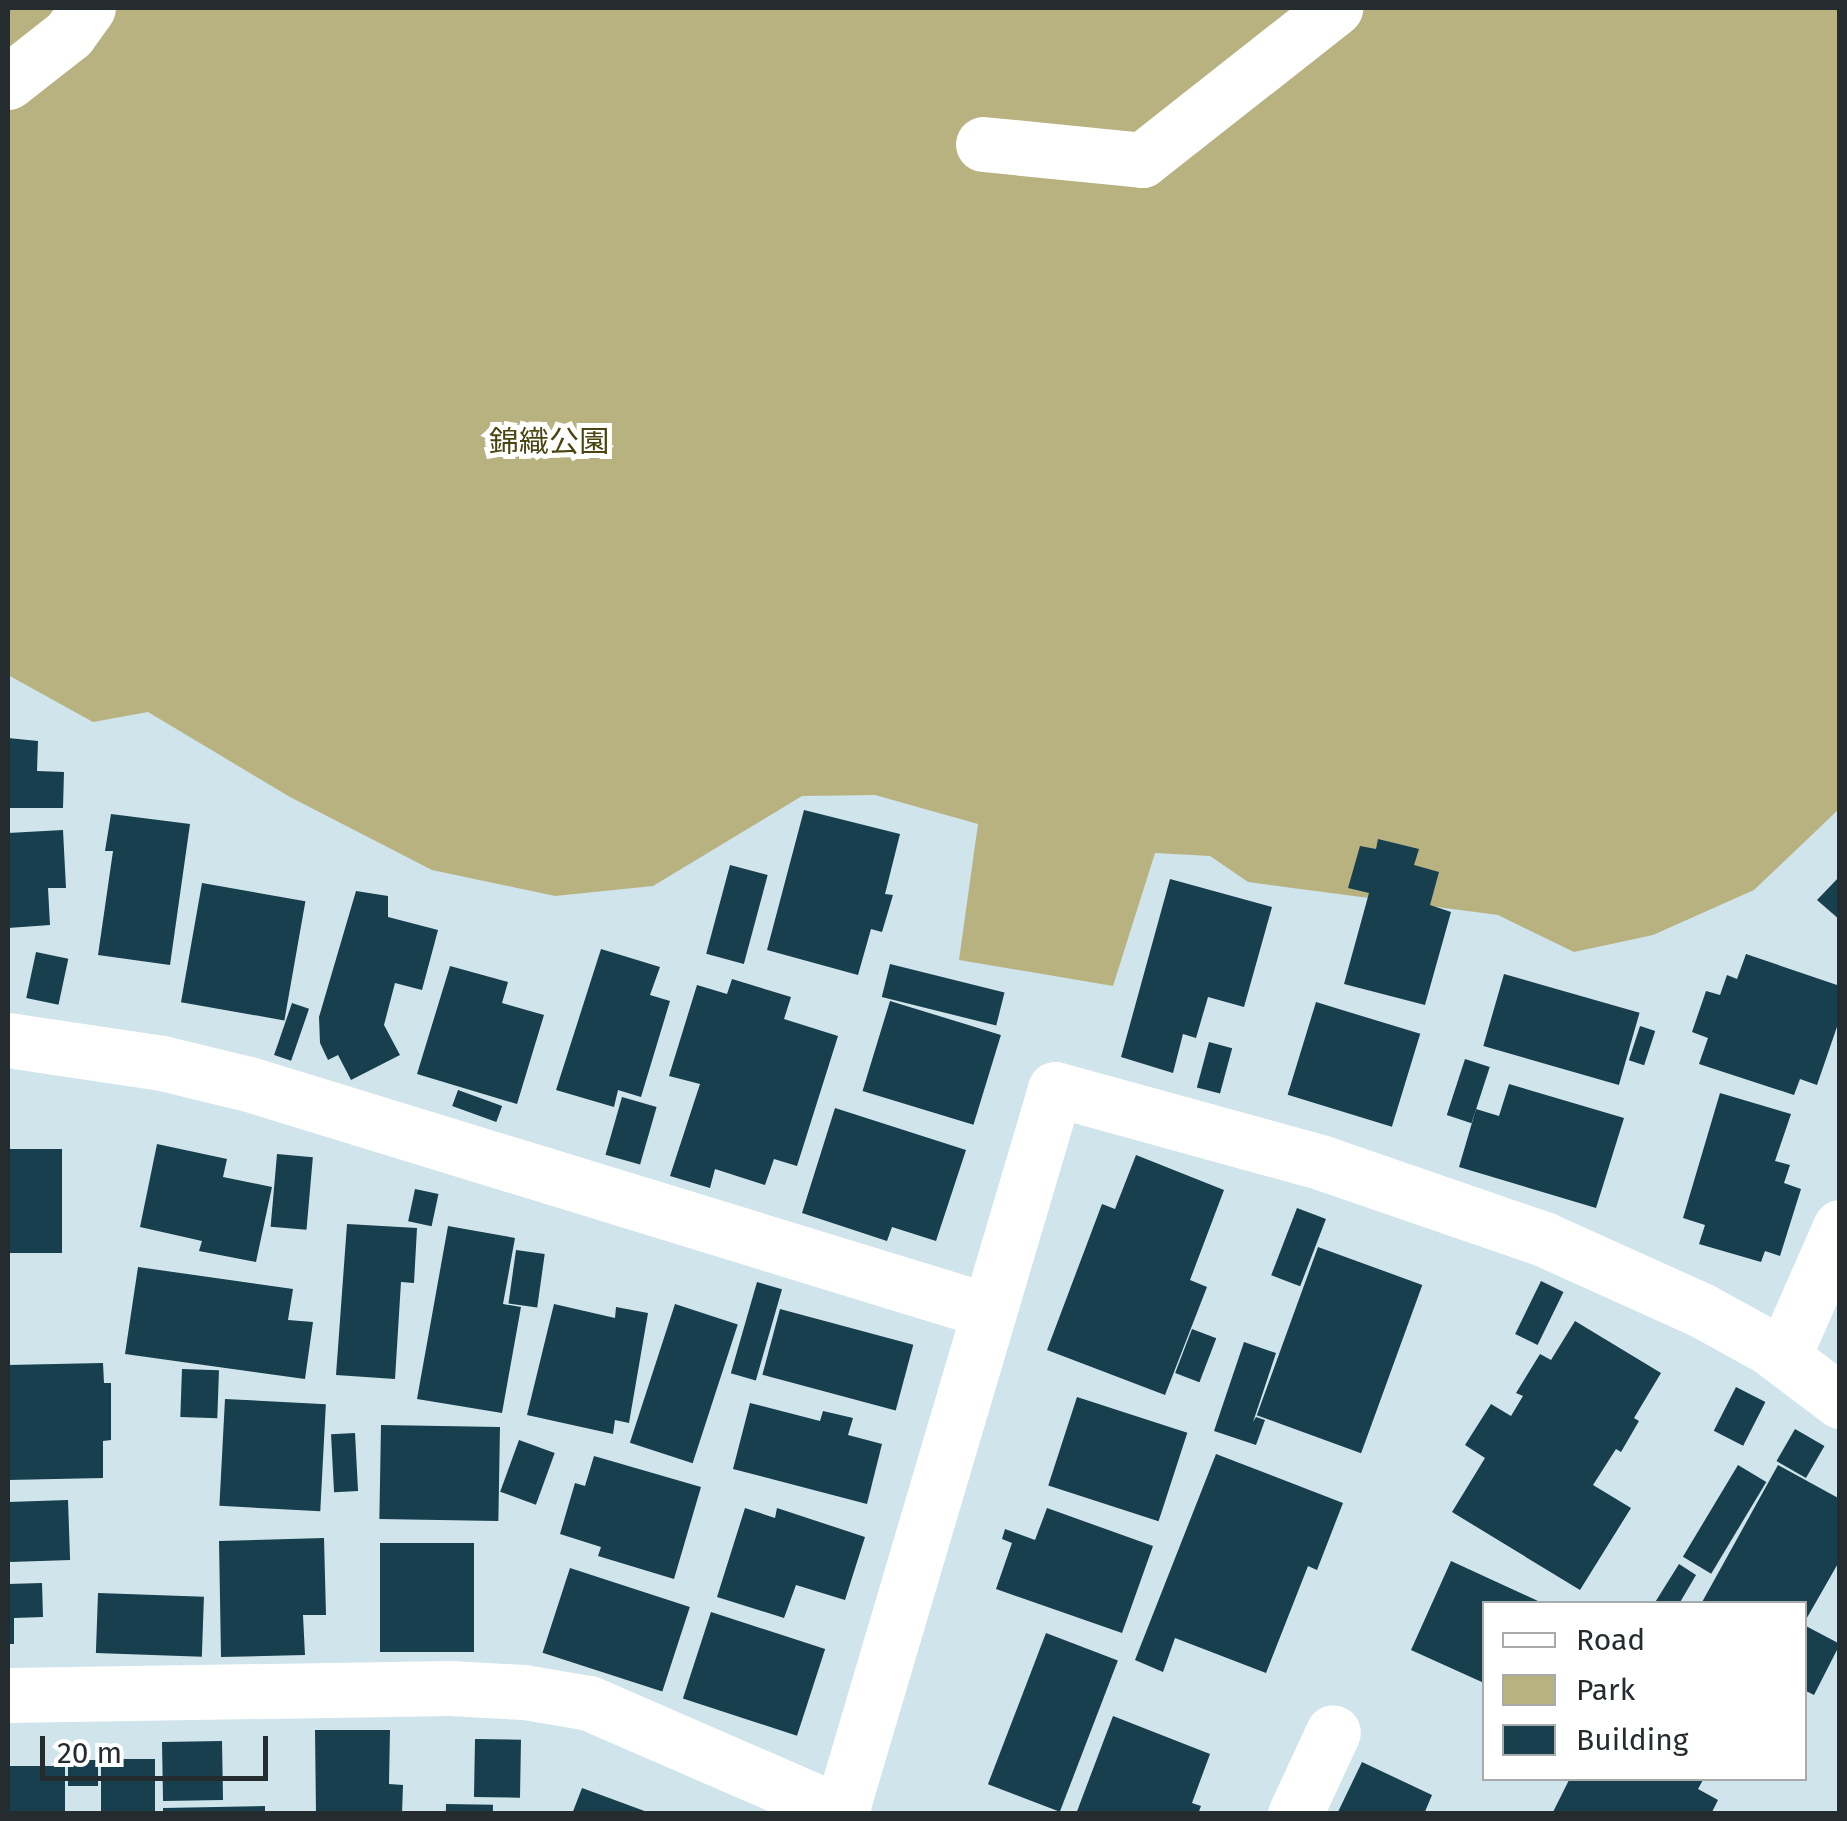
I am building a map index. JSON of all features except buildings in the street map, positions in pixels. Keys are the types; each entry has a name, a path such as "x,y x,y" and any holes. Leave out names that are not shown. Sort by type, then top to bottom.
{"street":[{"path":"8,82 69,34 88,8"},
{"path":"983,144 1142,160 1335,8"},
{"path":"8,1040 162,1063 248,1084 989,1311"},
{"path":"8,1695 450,1688 524,1692 589,1703 842,1813 1054,1090 1323,1163 1458,1207 1620,1271 1783,1357 1840,1400"},
{"path":"1783,1357 1840,1227"},
{"path":"1295,1814 1333,1732"}],"green space":[{"name":"錦織公園","path":"8,8 1839,8 1839,809 1754,890 1653,935 1574,952 1498,915 1248,882 1210,856 1155,853 1113,986 959,960 978,824 875,795 802,796 653,886 555,896 432,870 290,797 148,712 93,722 8,675"}]}
